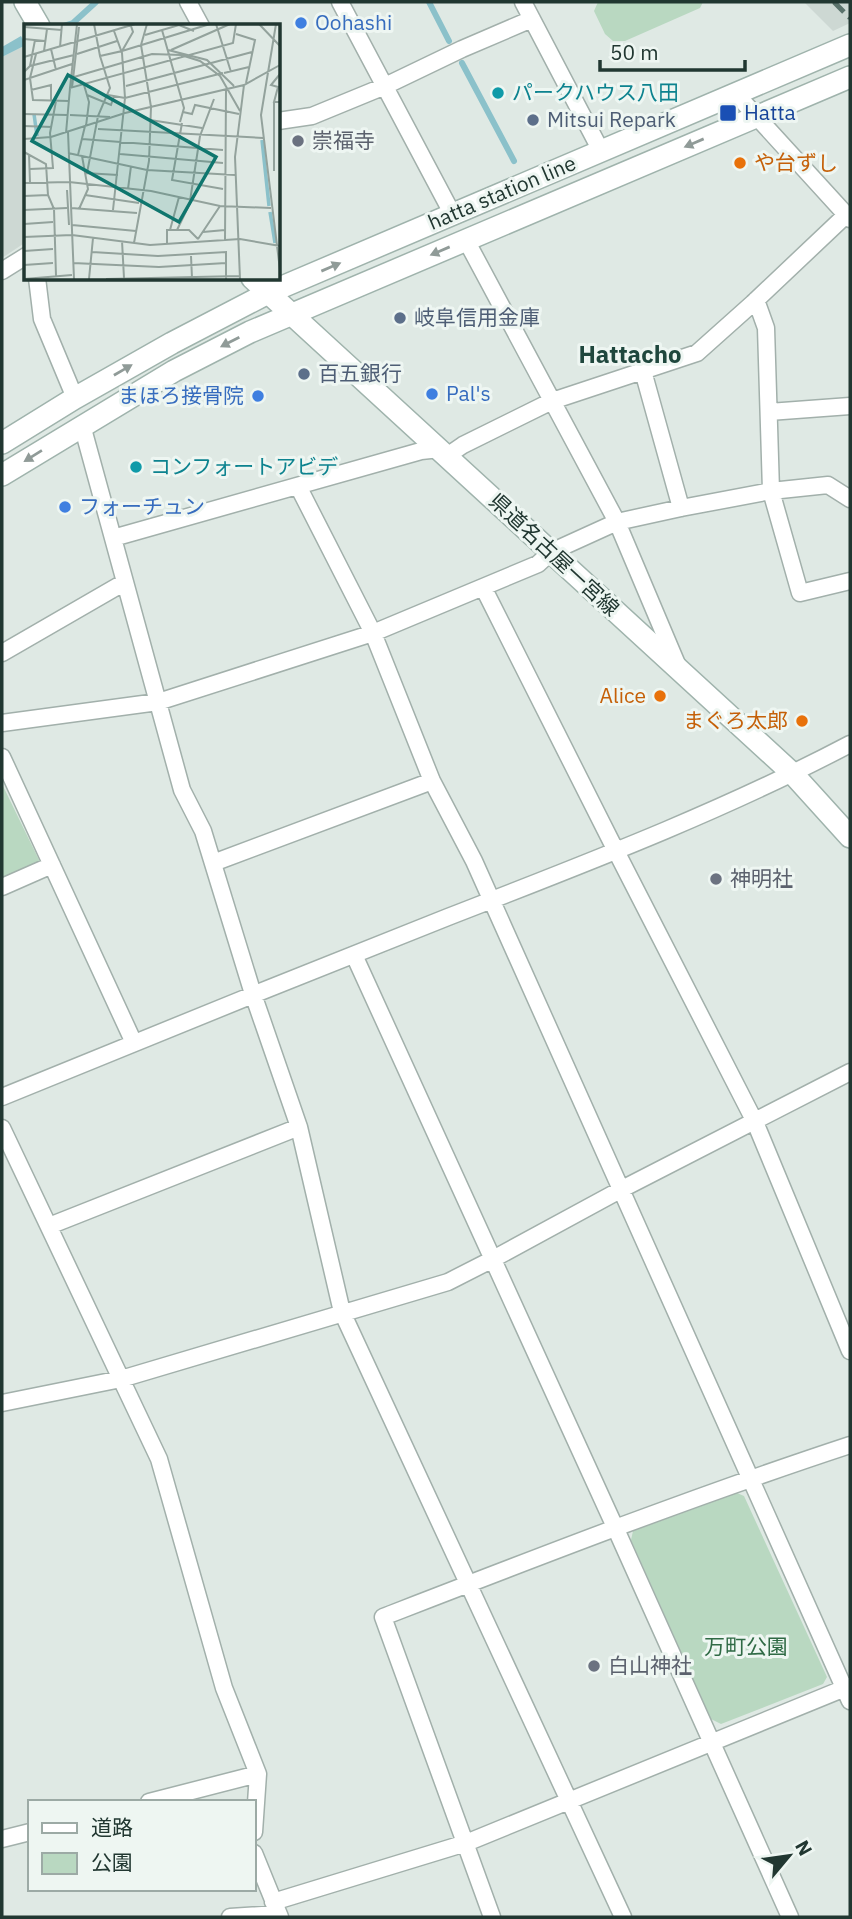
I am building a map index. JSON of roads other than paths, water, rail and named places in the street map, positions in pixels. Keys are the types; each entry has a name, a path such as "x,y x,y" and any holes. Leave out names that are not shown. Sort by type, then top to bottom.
{"main road":[{"path":"25,2 37,24"},
{"name":"hatta station line","path":"2,443 172,343 268,293 850,45"},
{"name":"hatta station line","path":"2,475 174,371 250,332 850,77"},
{"name":"県道名古屋一宮線","path":"254,280 793,774 850,836"}],"street":[{"path":"188,2 200,24"},
{"path":"340,2 453,215"},
{"path":"523,2 601,151"},
{"path":"280,121 312,116 532,19"},
{"path":"113,538 421,451 443,453 463,446 552,401 697,353 848,217 736,94"},
{"path":"712,103 757,116"},
{"path":"466,240 617,522 679,669"},
{"path":"2,271 24,257"},
{"path":"37,280 42,319 75,398"},
{"path":"756,300 766,328 771,491 800,593 850,581"},
{"path":"643,371 681,508"},
{"path":"769,412 850,406"},
{"path":"82,425 182,790 203,831 253,994 299,1127 342,1312 623,1917"},
{"path":"2,723 158,702 373,633 538,564 551,552 617,522 771,491 828,485 850,499"},
{"path":"230,1917 277,1911 466,1843 710,1742 848,1692 474,861 432,781 373,633 298,486"},
{"path":"2,653 125,582"},
{"path":"483,587 755,1122 850,1351"},
{"path":"2,1097 253,994 616,851 793,774 850,744"},
{"path":"2,757 134,1043"},
{"path":"213,863 432,781"},
{"path":"2,887 52,865"},
{"path":"354,955 790,1917"},
{"path":"2,1403 121,1379 448,1282 850,1072"},
{"path":"49,1226 299,1127"},
{"path":"2,1128 159,1459 224,1688 258,1774 256,1803"},
{"path":"492,1917 383,1617 615,1527 850,1445"},
{"path":"157,1800 258,1774"},
{"path":"2,1839 28,1832"},
{"path":"256,1858 277,1911"}],"water":[{"path":"21,36 24,41 24,46 2,57 2,47"}],"waterway":[{"path":"70,24 96,2"},
{"path":"429,2 449,41"},
{"path":"462,63 514,161"}],"railway":[{"path":"834,2 850,18"}],"place":[{"name":"Oohashi","path":"301,23"},
{"name":"パークハウス八田","path":"498,93"},
{"name":"Hatta","path":"728,113"},
{"name":"Mitsui Repark","path":"533,120"},
{"name":"崇福寺","path":"298,141"},
{"name":"や台ずし","path":"740,163"},
{"name":"岐阜信用金庫","path":"400,318"},
{"name":"百五銀行","path":"304,374"},
{"name":"Pal's","path":"432,394"},
{"name":"まほろ接骨院","path":"258,396"},
{"name":"コンフォートアビデ","path":"136,467"},
{"name":"フォーチュン","path":"65,507"},
{"name":"Alice","path":"660,696"},
{"name":"まぐろ太郎","path":"802,721"},
{"name":"神明社","path":"716,879"},
{"name":"白山神社","path":"594,1666"}],"district":[{"name":"Hattacho","path":"630,355"}],"park label":[{"name":"万町公園","path":"746,1647"}]}
